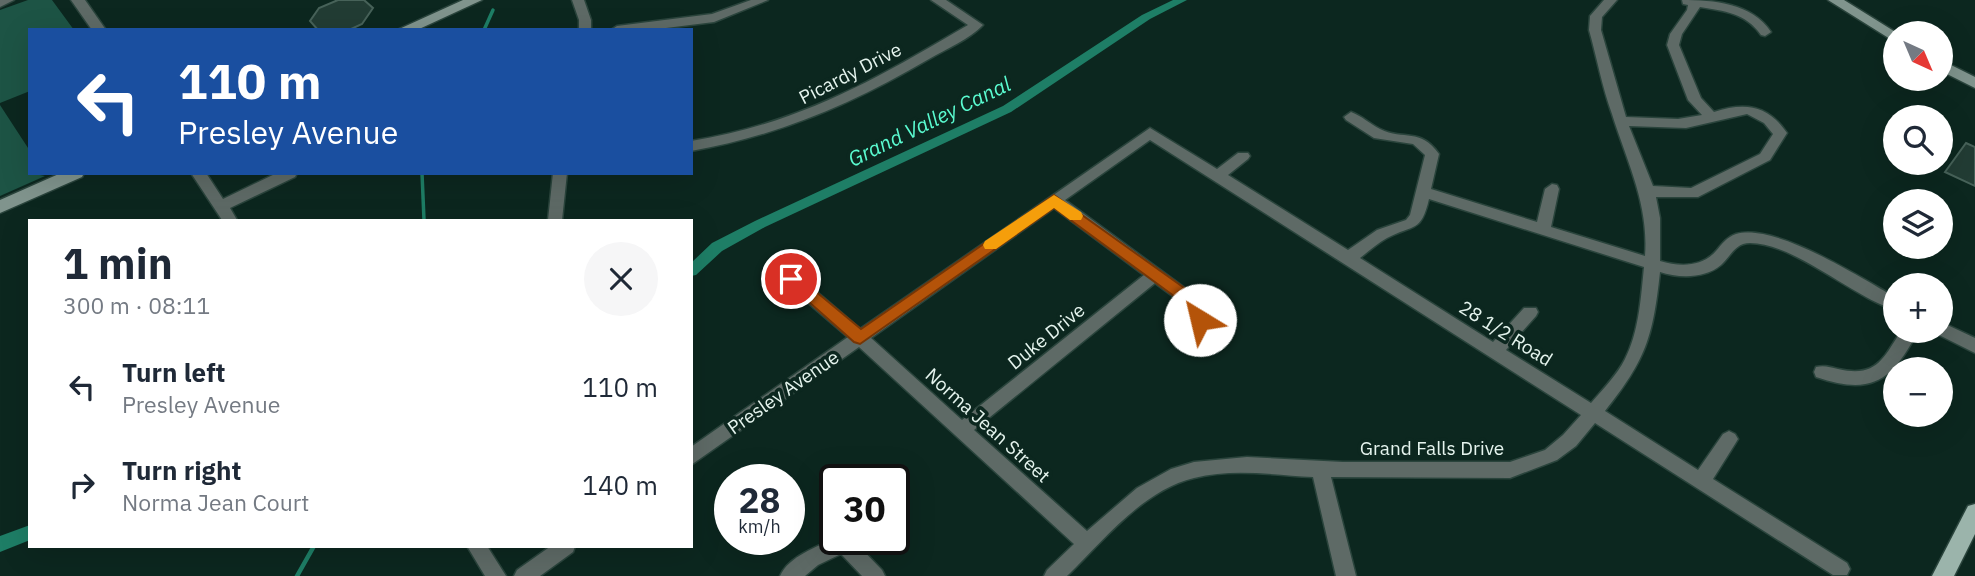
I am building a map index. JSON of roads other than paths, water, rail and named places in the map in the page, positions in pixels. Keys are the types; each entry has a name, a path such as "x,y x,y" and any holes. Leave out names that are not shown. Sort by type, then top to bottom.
{"main road":[{"path":"409,28 475,0"},
{"path":"1835,0 1883,30"},
{"path":"1953,71 1975,83"},
{"path":"0,207 72,175"},
{"path":"1943,576 1975,513"}],"street":[{"path":"0,3 8,0"},
{"path":"78,0 98,28"},
{"path":"578,0 585,28"},
{"path":"633,28 714,18 762,0"},
{"name":"Picardy Drive","path":"693,146 804,119 869,89 977,26 937,0"},
{"name":"Grand Falls Drive","path":"1054,576 1135,501 1176,475 1200,468 1230,465 1320,469 1510,470 1538,464 1566,445 1634,359 1640,340 1652,264 1653,218 1647,191 1620,121 1595,30 1597,16 1611,0"},
{"path":"1712,117 1695,100 1673,45 1673,38 1678,30 1691,18 1690,1 1750,15 1760,22 1765,32"},
{"path":"1620,121 1688,122 1730,110 1749,110 1771,120 1780,133 1765,157 1693,193 1647,191"},
{"path":"1348,258 1382,234 1411,224 1417,217 1432,163 1432,154 1426,146 1405,137 1379,135 1351,117"},
{"name":"28 1/2 Road","path":"1150,133 1840,569"},
{"name":"Presley Avenue","path":"693,456 1150,133"},
{"path":"1217,176 1243,156"},
{"path":"199,175 229,219"},
{"path":"221,206 286,175"},
{"path":"555,219 560,175"},
{"path":"1543,230 1552,189"},
{"path":"1424,192 1652,264 1682,270 1706,268 1716,262 1730,243 1739,238 1762,238 1816,262 1883,298"},
{"path":"1054,200 1191,301 1199,311 1200,320"},
{"name":"Duke Drive","path":"962,430 1156,274"},
{"name":"Norma Jean Street","path":"791,279 1088,544"},
{"path":"1495,351 1530,312"},
{"path":"1953,334 1975,346"},
{"path":"1822,372 1845,379 1873,378 1884,372 1902,343"},
{"path":"1701,481 1729,439"},
{"path":"1320,469 1346,576"},
{"path":"790,576 811,559 844,543 875,576"},
{"path":"476,548 496,576"},
{"path":"524,576 563,548"}],"waterway":[{"name":"Grand Valley Canal","path":"693,269 717,247 760,224 1007,109 1146,17 1182,0"},
{"path":"485,28 493,10"},
{"path":"422,175 424,219"},
{"name":"Grand Valley Canal","path":"0,544 28,533"},
{"path":"297,576 313,548"}]}
